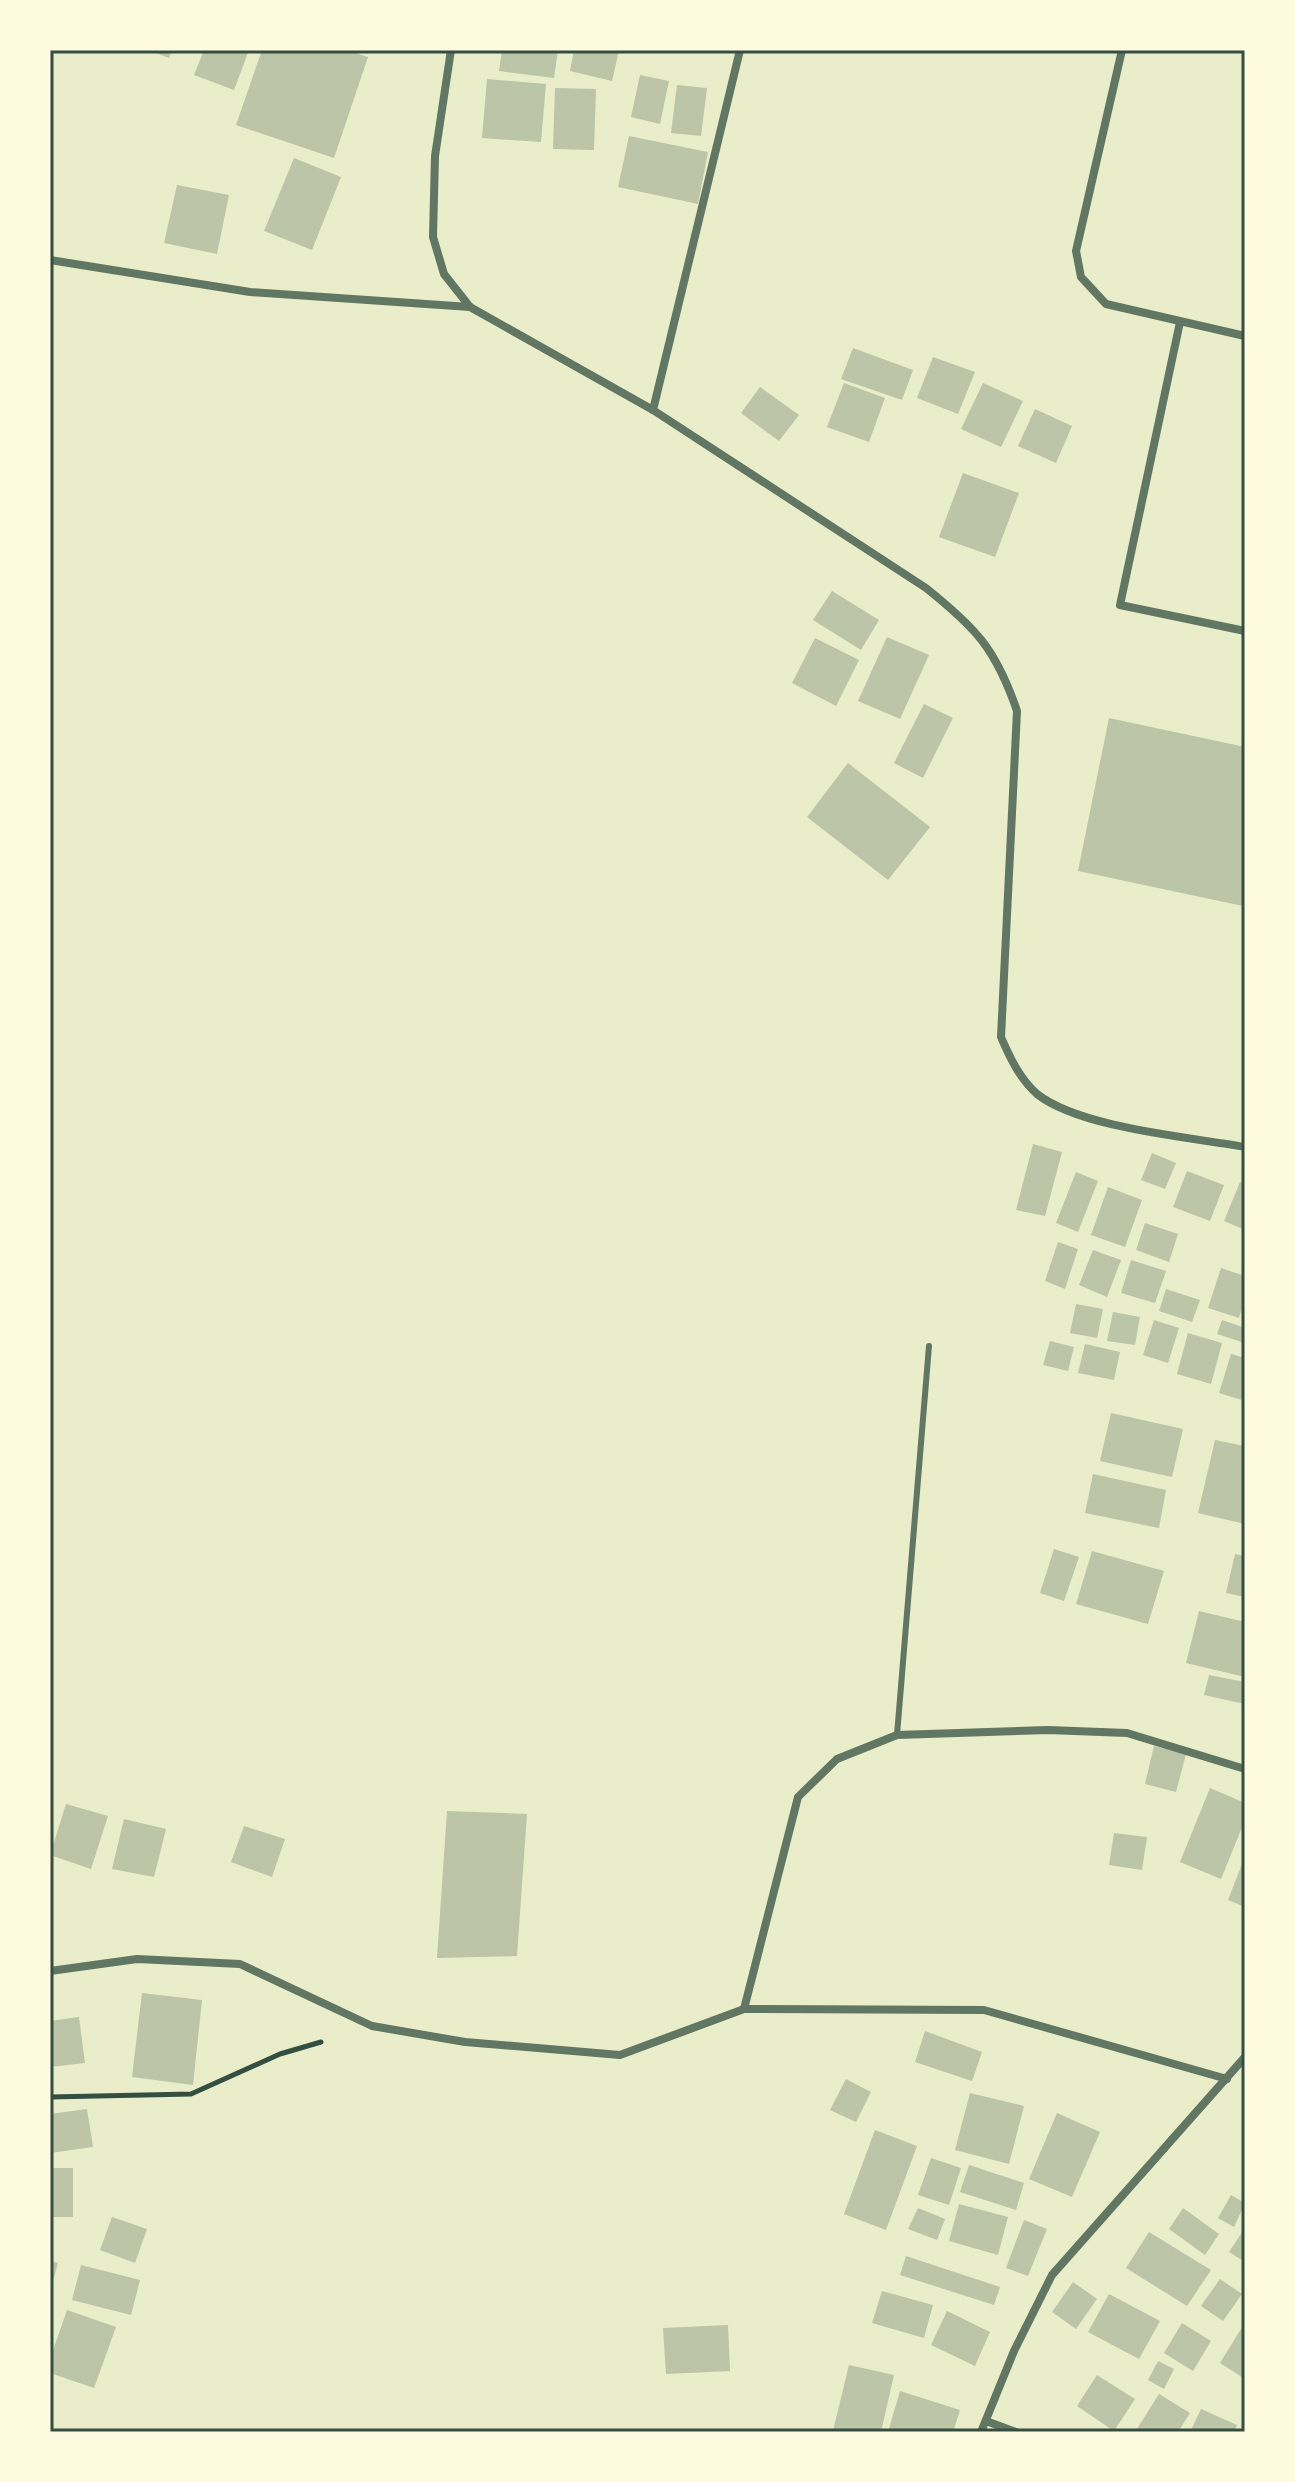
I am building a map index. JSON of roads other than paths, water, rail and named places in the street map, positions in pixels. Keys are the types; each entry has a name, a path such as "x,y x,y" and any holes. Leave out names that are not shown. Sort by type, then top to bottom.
{"street":[{"path":"451,50 435,156 433,237 444,274 470,307 653,410 926,588 966,619 1002,667 1017,711 1001,1037 1012,1064 1036,1093 1071,1115 1245,1147"},
{"path":"653,410 740,50"},
{"path":"1122,50 1076,251 1081,277 1106,304 1245,336"},
{"path":"50,260 250,292 470,307"},
{"path":"1180,322 1120,605 1245,631"},
{"path":"744,2009 798,1797 837,1759 897,1735 1048,1730 1127,1733 1245,1769"},
{"path":"50,1971 137,1959 240,1964 372,2026 465,2042 620,2055 744,2009 984,2010 1227,2079"},
{"path":"981,2432 1014,2351 1052,2275 1245,2057"},
{"path":"986,2421 1016,2432"}],"lane":[{"path":"897,1735 929,1346"}]}
